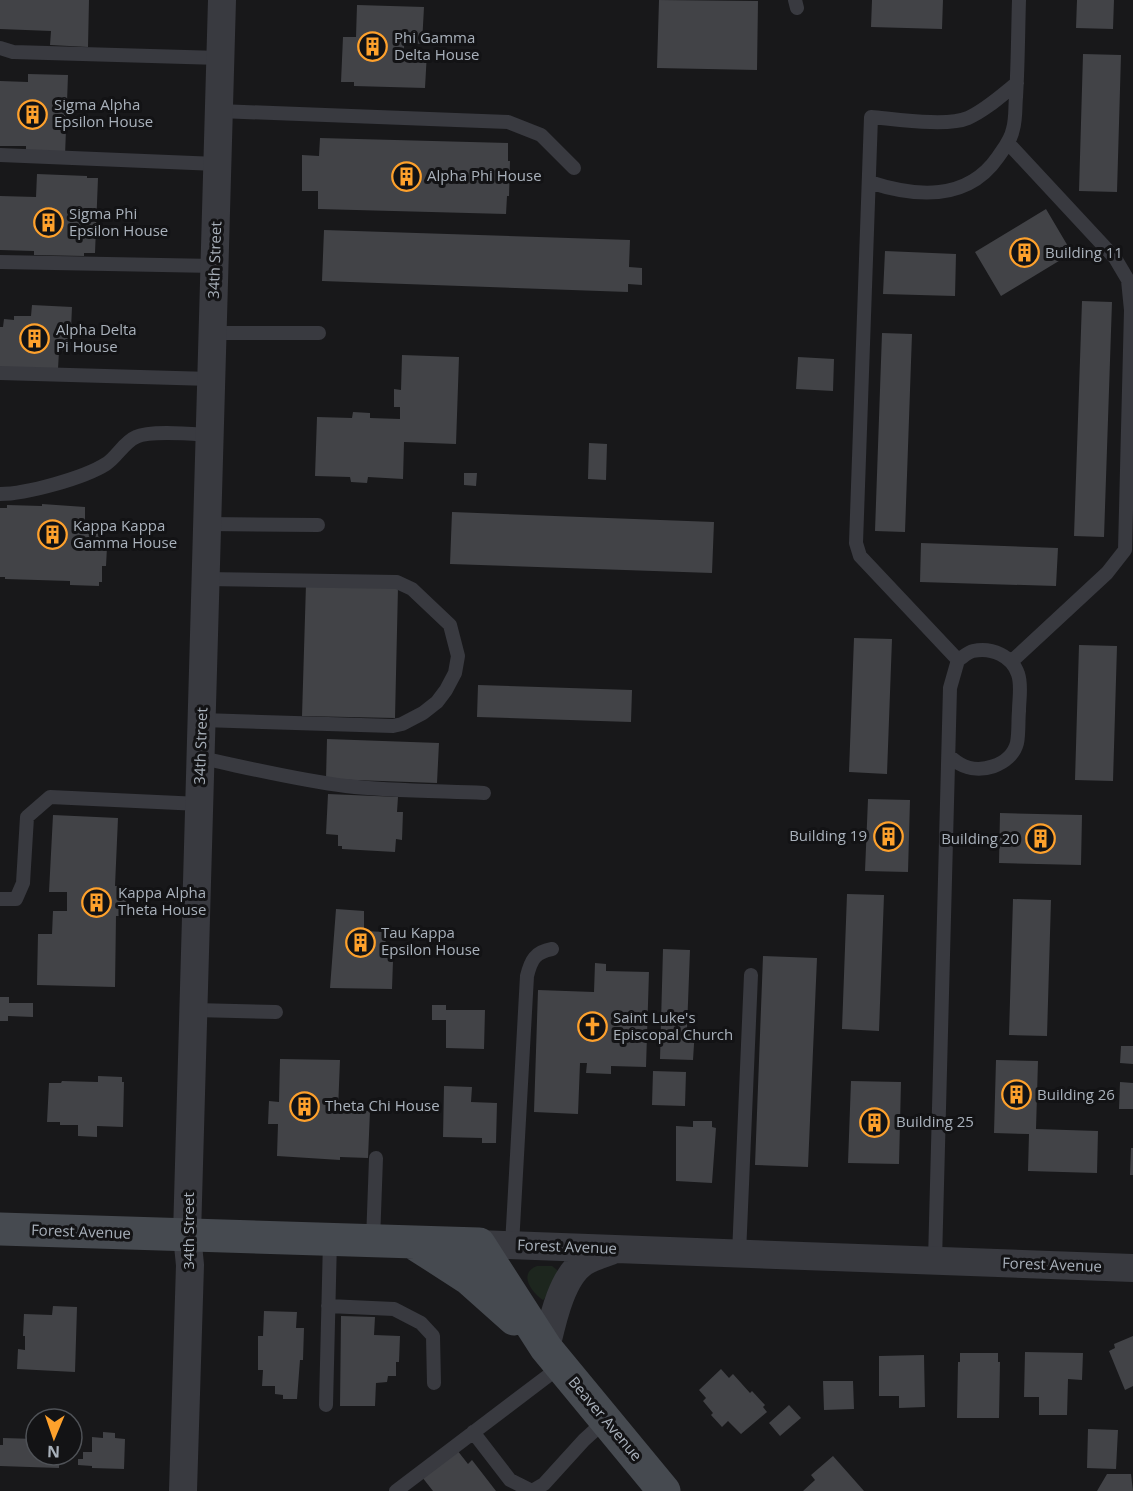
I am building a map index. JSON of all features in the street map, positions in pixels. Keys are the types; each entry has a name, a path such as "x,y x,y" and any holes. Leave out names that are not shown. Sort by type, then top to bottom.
{"main road":[{"name":"Forest Avenue","path":"0,1229 479,1244"},
{"name":"Beaver Avenue","path":"412,1242 468,1278 554,1357"},
{"name":"Beaver Avenue","path":"479,1244 554,1357 664,1491"}],"street":[{"name":"34th Street","path":"183,1491 190,1266 187,1235 222,0"},
{"name":"Forest Avenue","path":"479,1244 1133,1268"},
{"path":"554,1357 555,1310 568,1281 584,1262 616,1249"}],"lane":[{"path":"869,182 896,191 932,193 965,187 990,169 1008,142 1013,129 1020,0"},
{"path":"0,48 14,52 220,58"},
{"path":"958,660 861,556 856,543 871,117 947,121 967,119 984,109 1017,83"},
{"path":"219,111 508,122 541,135 574,168"},
{"path":"1008,142 1114,258 1128,280 1131,310 1125,550 1107,573 1012,661"},
{"path":"0,155 218,164"},
{"path":"0,262 215,266"},
{"path":"213,333 319,333"},
{"path":"0,373 211,379"},
{"path":"0,494 31,489 89,473 108,463 136,437 153,434 210,435"},
{"path":"207,524 318,525"},
{"path":"202,720 402,724 437,702 455,673 458,656 450,625 412,589 397,582 206,579"},
{"path":"935,1261 950,688 958,660 971,651 985,650 998,653 1012,661 1018,675 1020,688 1017,744 1008,758 994,766 979,768 961,765 949,756"},
{"path":"201,758 348,786 484,793"},
{"path":"0,899 16,899 23,883 27,817 50,796 200,804"},
{"path":"512,1245 527,975 530,963 541,951 552,949"},
{"path":"739,1254 751,975"},
{"path":"194,1010 276,1012"},
{"path":"374,1241 376,1158"},
{"path":"326,1405 330,1240"},
{"path":"328,1306 394,1309 421,1323 434,1336 434,1383"},
{"path":"396,1491 473,1432 554,1357"},
{"path":"473,1432 510,1480 532,1491 546,1488 584,1440 606,1420"}],"shaded area":[{"path":"537,1266 552,1266 557,1270 557,1275 543,1300 531,1288 527,1278 531,1269"}],"building":[{"path":"0,0 89,0 88,47 50,45 51,31 0,29"},
{"path":"659,0 758,1 757,70 657,68"},
{"path":"872,0 943,0 942,29 871,27"},
{"path":"1077,0 1114,0 1113,29 1076,28"},
{"name":"Phi Gamma Delta House","path":"357,5 424,7 422,44 404,43 404,51 427,52 425,88 354,86 354,82 341,82 343,37 356,37"},
{"path":"1083,54 1121,55 1117,192 1079,191"},
{"name":"Sigma Alpha Epsilon House","path":"28,74 68,75 65,156 26,155 26,146 0,146 0,81 28,82"},
{"name":"Alpha Phi House","path":"320,138 508,143 508,161 510,161 506,214 318,209 318,191 302,191 302,155 319,156"},
{"name":"Sigma Phi Epsilon House","path":"37,174 98,178 95,253 84,253 84,256 34,255 34,251 0,250 0,196 36,197"},
{"name":"Building 11","path":"1046,209 1072,253 1001,296 975,252"},
{"path":"324,230 630,240 629,267 642,268 642,285 628,284 628,292 322,281"},
{"path":"885,251 956,254 955,296 883,294"},
{"path":"1082,301 1112,302 1104,537 1074,536"},
{"name":"Alpha Delta Pi House","path":"32,305 72,307 70,351 59,351 58,369 0,367 0,327 3,327 4,319 14,320 14,316 31,316"},
{"path":"882,333 912,334 905,532 875,531"},
{"path":"402,355 459,357 456,444 404,442 403,479 368,477 367,483 351,482 350,477 315,476 317,417 352,418 353,412 370,413 370,418 400,419 400,407 394,407 394,389 401,390"},
{"path":"798,357 834,359 833,391 796,389"},
{"path":"589,443 607,444 606,480 588,479"},
{"path":"464,473 477,473 476,486 464,485"},
{"name":"Kappa Kappa Gamma House","path":"42,504 85,507 85,523 103,523 103,547 107,547 106,566 102,566 102,582 99,582 99,586 70,585 70,581 0,577 0,508 7,508 7,505 42,506"},
{"path":"452,512 714,522 712,573 450,564"},
{"path":"921,543 1058,548 1056,586 920,582"},
{"path":"306,584 398,587 395,718 302,716"},
{"path":"854,638 892,639 887,774 849,772"},
{"path":"1079,645 1117,646 1113,781 1075,780"},
{"path":"478,685 632,690 631,722 477,717"},
{"path":"327,739 439,743 437,783 326,779"},
{"path":"328,794 398,797 397,812 403,812 402,840 396,839 395,852 342,849 342,846 338,846 338,835 326,834"},
{"name":"Building 19","path":"868,799 910,800 908,872 865,871"},
{"name":"Building 20","path":"1000,813 1082,815 1081,865 999,863"},
{"name":"Kappa Alpha Theta House","path":"53,815 118,818 115,886 127,887 126,916 116,916 115,987 37,985 38,934 52,934 53,911 67,911 67,892 49,892"},
{"path":"847,894 884,895 879,1031 842,1029"},
{"path":"1013,899 1051,900 1047,1036 1009,1035"},
{"name":"Tau Kappa Epsilon House","path":"336,909 364,911 364,931 386,932 385,952 392,953 393,961 392,989 330,988"},
{"path":"663,949 690,950 687,1029 695,1029 693,1060 660,1059"},
{"path":"763,956 817,958 808,1167 755,1165"},
{"name":"Saint Luke's Episcopal Church","path":"595,963 606,964 606,971 649,972 646,1067 611,1066 611,1074 586,1073 587,1063 580,1063 578,1114 534,1112 538,990 594,992"},
{"path":"0,997 9,997 9,1003 33,1003 33,1017 8,1016 8,1021 0,1021"},
{"path":"432,1005 446,1005 446,1010 485,1010 484,1049 446,1048 446,1020 432,1020"},
{"path":"1121,1046 1133,1046 1133,1064 1120,1063"},
{"name":"Theta Chi House","path":"280,1059 340,1060 338,1110 370,1111 368,1158 340,1157 340,1160 277,1156 278,1124 268,1124 269,1101 279,1102"},
{"path":"996,1060 1038,1061 1036,1129 1098,1131 1097,1173 1028,1171 1029,1134 994,1133"},
{"path":"653,1071 686,1072 685,1106 652,1105"},
{"path":"98,1076 122,1077 122,1082 124,1082 123,1127 97,1126 97,1137 78,1136 78,1125 47,1122 49,1083 98,1082"},
{"name":"Building 25","path":"851,1081 901,1082 899,1164 848,1163"},
{"path":"1120,1082 1133,1083 1133,1109 1119,1109"},
{"path":"444,1086 472,1087 471,1102 497,1103 496,1143 482,1143 482,1138 443,1137"},
{"path":"693,1121 712,1121 712,1127 716,1128 712,1183 676,1181 676,1126 693,1127"},
{"path":"1131,1148 1133,1148 1133,1175 1130,1175"},
{"path":"53,1306 77,1307 75,1372 17,1369 18,1349 25,1350 24,1314 52,1315"},
{"path":"264,1311 297,1312 296,1328 304,1328 303,1360 300,1360 297,1399 283,1399 283,1395 275,1394 275,1386 262,1386 263,1370 258,1370 258,1336 263,1336"},
{"path":"341,1316 375,1317 374,1335 400,1336 396,1376 388,1376 387,1382 376,1383 375,1406 340,1406"},
{"path":"1133,1336 1133,1386 1125,1390 1109,1351 1115,1348 1114,1344"},
{"path":"1025,1352 1083,1353 1082,1380 1068,1379 1067,1415 1039,1415 1039,1397 1024,1397"},
{"path":"960,1353 998,1353 998,1362 1000,1362 999,1418 957,1418"},
{"path":"924,1355 925,1407 899,1408 899,1396 879,1396 879,1356"},
{"path":"721,1369 729,1378 733,1374 750,1393 752,1391 765,1405 763,1407 767,1412 741,1434 728,1421 722,1427 711,1415 713,1413 703,1401 706,1398 699,1390"},
{"path":"823,1381 853,1381 854,1409 824,1410"},
{"path":"789,1405 801,1418 780,1436 769,1423"},
{"path":"1088,1429 1118,1430 1116,1469 1087,1468"},
{"path":"103,1432 115,1433 115,1438 125,1439 124,1469 92,1468 92,1466 84,1465 84,1452 92,1452 92,1437 103,1438"},
{"path":"3,1438 24,1439 24,1467 0,1466 0,1445 3,1445"},
{"path":"457,1450 468,1464 472,1460 496,1491 433,1491 422,1477"},
{"path":"833,1456 864,1491 803,1491 815,1480 811,1475"},
{"path":"1107,1474 1131,1474 1133,1491 1097,1491"}],"place":[{"name":"Phi Gamma Delta House","path":"373,47"},
{"name":"Sigma Alpha Epsilon House","path":"33,114"},
{"name":"Alpha Phi House","path":"406,176"},
{"name":"Sigma Phi Epsilon House","path":"48,223"},
{"name":"Building 11","path":"1024,253"},
{"name":"Alpha Delta Pi House","path":"35,339"},
{"name":"Kappa Kappa Gamma House","path":"52,535"},
{"name":"Building 19","path":"888,836"},
{"name":"Building 20","path":"1040,839"},
{"name":"Kappa Alpha Theta House","path":"97,902"},
{"name":"Tau Kappa Epsilon House","path":"360,942"},
{"name":"Saint Luke's Episcopal Church","path":"592,1027"},
{"name":"Building 26","path":"1016,1095"},
{"name":"Theta Chi House","path":"304,1106"},
{"name":"Building 25","path":"875,1122"}]}
